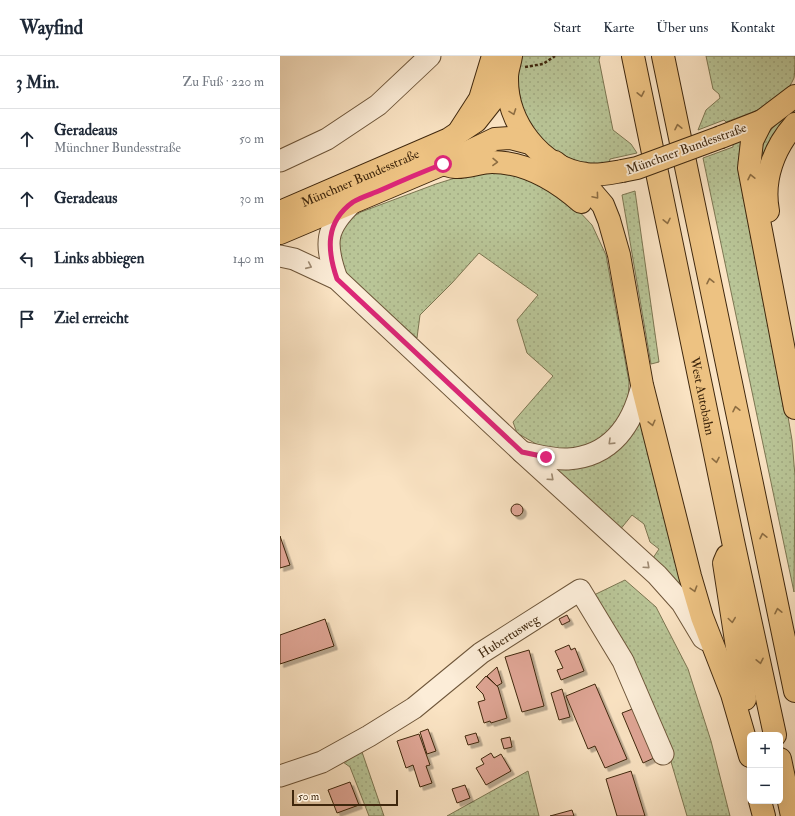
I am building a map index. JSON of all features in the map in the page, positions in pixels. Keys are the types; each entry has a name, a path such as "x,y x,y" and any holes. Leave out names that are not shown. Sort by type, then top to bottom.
{"main road":[{"path":"460,130 480,99 493,56"},
{"name":"West Autobahn","path":"633,56 733,542 774,732"},
{"path":"663,56 795,691"},
{"name":"Münchner Bundesstraße","path":"280,212 449,138 476,121 486,109 512,67"},
{"name":"Münchner Bundesstraße","path":"512,67 510,102 519,127 530,143 555,162 570,171 586,174 601,174 637,168 721,137 762,121 795,96"},
{"path":"762,121 752,141 749,168 795,408"},
{"path":"795,124 785,136 775,153 769,171 767,206 795,346"},
{"name":"Münchner Bundesstraße","path":"280,233 443,164 495,139 510,138 530,143"},
{"path":"443,164 456,167 491,162 527,167 550,179 583,203 597,220 606,239 690,576 732,694 747,743"},
{"path":"555,162 591,190 603,205 609,220 620,255 642,383"},
{"path":"733,542 724,563 745,701 748,732"},
{"path":"782,768 792,816"},
{"path":"761,804 764,816"}],"street":[{"path":"280,161 327,138 378,105 430,56"},
{"path":"337,279 331,262 329,238 332,227 338,216 353,202"},
{"path":"280,256 294,259 337,279 522,452 657,575 682,603 703,638 713,644"},
{"path":"522,452 546,457 568,459 587,455 607,446 629,423 638,404 642,383"},
{"name":"Hubertusweg","path":"280,776 322,762 369,736 414,708 481,653 580,590 623,661 664,754"}],"path":[{"path":"512,67 543,64 555,56"}],"green space":[{"path":"521,56 600,56 599,60 613,130 631,144 637,153 610,159 609,164 582,163 556,153 530,127 521,103 517,79"},
{"path":"706,56 795,56 794,78 782,95 765,106 726,122 724,120 698,130 706,110 720,98 719,94 713,89"},
{"path":"795,109 795,114 759,173 762,151 767,135 778,123"},
{"path":"741,141 792,440 795,476 794,592 703,158 733,147 733,143"},
{"path":"497,172 514,174 543,185 574,206 592,225 606,255 629,382 628,404 607,441 552,453 517,433 513,422 553,376 527,353 517,320 538,295 479,253 420,315 417,338 349,279 337,254 342,228 349,219 361,212 436,184 471,173"},
{"path":"635,191 659,362 651,364 622,195"},
{"path":"641,422 693,605 651,561 659,549 650,542 644,524 632,515 619,531 545,464 619,447"},
{"path":"625,580 656,607 688,669 711,741 730,816 687,816 667,748 594,595"},
{"path":"361,749 384,816 369,816 350,767 343,762"},
{"path":"528,771 539,816 447,816"}],"building":[{"path":"515,504 519,504 523,510 519,516 515,516 511,512 511,508"},
{"path":"280,536 290,565 280,568"},
{"path":"567,615 570,621 562,625 559,619"},
{"path":"325,619 334,646 280,664 280,635"},
{"path":"569,645 571,650 575,648 584,671 561,680 557,670 563,668 555,651"},
{"path":"529,650 544,706 522,712 505,657"},
{"path":"497,667 502,683 497,686 487,676"},
{"path":"486,676 498,687 507,718 491,723 490,721 484,723 478,702 485,700 483,694 476,687"},
{"path":"595,684 627,759 605,768 595,746 588,749 566,696"},
{"path":"562,689 570,717 559,720 551,693"},
{"path":"635,708 656,757 643,763 622,713"},
{"path":"428,729 436,751 427,754 420,732"},
{"path":"476,733 479,742 468,745 465,736"},
{"path":"419,734 430,765 426,766 432,783 420,787 413,765 406,768 397,741"},
{"path":"510,737 512,747 504,749 501,739"},
{"path":"491,753 494,758 501,754 511,771 486,785 476,768 484,764 481,759"},
{"path":"631,771 645,816 617,816 606,779"},
{"path":"350,782 359,805 337,813 328,790"},
{"path":"465,785 470,798 457,803 452,789"},
{"path":"572,810 574,816 550,816"}],"route":[{"path":"443,164 353,202 338,216 332,227 329,238 331,262 337,279 522,452 546,457"}]}
